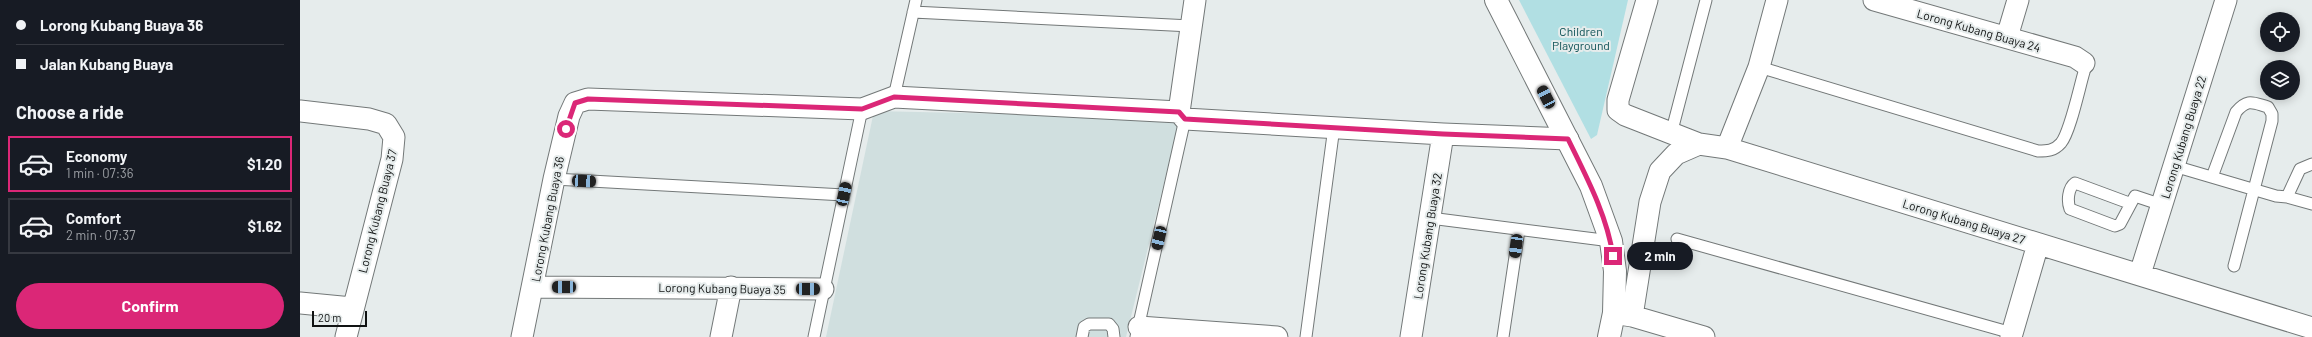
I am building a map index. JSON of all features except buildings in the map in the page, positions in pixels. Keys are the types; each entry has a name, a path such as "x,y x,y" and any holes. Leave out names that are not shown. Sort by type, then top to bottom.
{"street":[{"path":"1182,116 1195,0"},
{"path":"1496,0 1591,186 1611,241 1614,271 1623,314"},
{"name":"Lorong Kubang Buaya 27","path":"1647,0 1618,100 1618,110 1625,115 1699,144 1727,148 2312,328"},
{"path":"1727,148 1759,66 1778,0"},
{"name":"Lorong Kubang Buaya 24","path":"1874,0 2075,57 2084,63"},
{"path":"2007,37 2018,0"},
{"name":"Lorong Kubang Buaya 22","path":"2140,274 2226,0"},
{"path":"862,109 894,97 1443,134 1568,139"},
{"name":"Lorong Kubang Buaya 36","path":"522,337 554,179 569,116 575,103 588,99 862,109"},
{"name":"Lorong Kubang Buaya 37","path":"300,111 369,119 386,124 394,137 392,159 352,308 346,337"},
{"name":"Lorong Kubang Buaya 32","path":"1411,337 1443,134"},
{"path":"1609,337 1623,314 1650,202 1660,171 1676,154 1699,144"},
{"path":"2012,335 2038,244"},
{"name":"Lorong Kubang Buaya 35","path":"533,287 731,287 823,289"},
{"path":"721,337 731,287"},
{"path":"300,303 352,308"},
{"path":"1623,314 1704,337"},
{"path":"1138,332 1277,337"}],"lane":[{"path":"894,97 916,0"},
{"path":"1671,134 1706,0"},
{"path":"913,12 1191,26"},
{"path":"1759,66 2038,150 2047,151 2055,149 2065,136 2084,72 2084,63"},
{"path":"2212,177 2236,112 2243,104 2249,102 2268,107 2272,114 2272,121 2234,266"},
{"path":"814,337 862,109"},
{"path":"1138,332 1182,116"},
{"path":"1306,337 1334,127"},
{"path":"2287,197 2300,169 2312,164"},
{"path":"2174,166 2255,190 2312,204"},
{"path":"554,179 844,194"},
{"path":"2129,203 2075,182 2072,185 2068,198 2070,210 2115,226 2120,224 2132,198 2138,196 2162,205"},
{"path":"1430,218 1611,241"},
{"path":"1503,337 1519,230"},
{"path":"1676,239 2012,335"},
{"path":"1082,337 1084,326 1089,324 1109,324 1113,329 1114,337"}],"shaded area":[{"path":"874,111 1180,118 1126,337 826,337"}],"green space":[{"name":"Children Playground","path":"1519,0 1628,0 1597,135 1591,139"}],"route":[{"path":"566,129 569,116 575,103 588,99 862,109 894,97 1179,112 1185,119 1443,134 1568,139 1591,186 1611,241 1613,256"}]}
